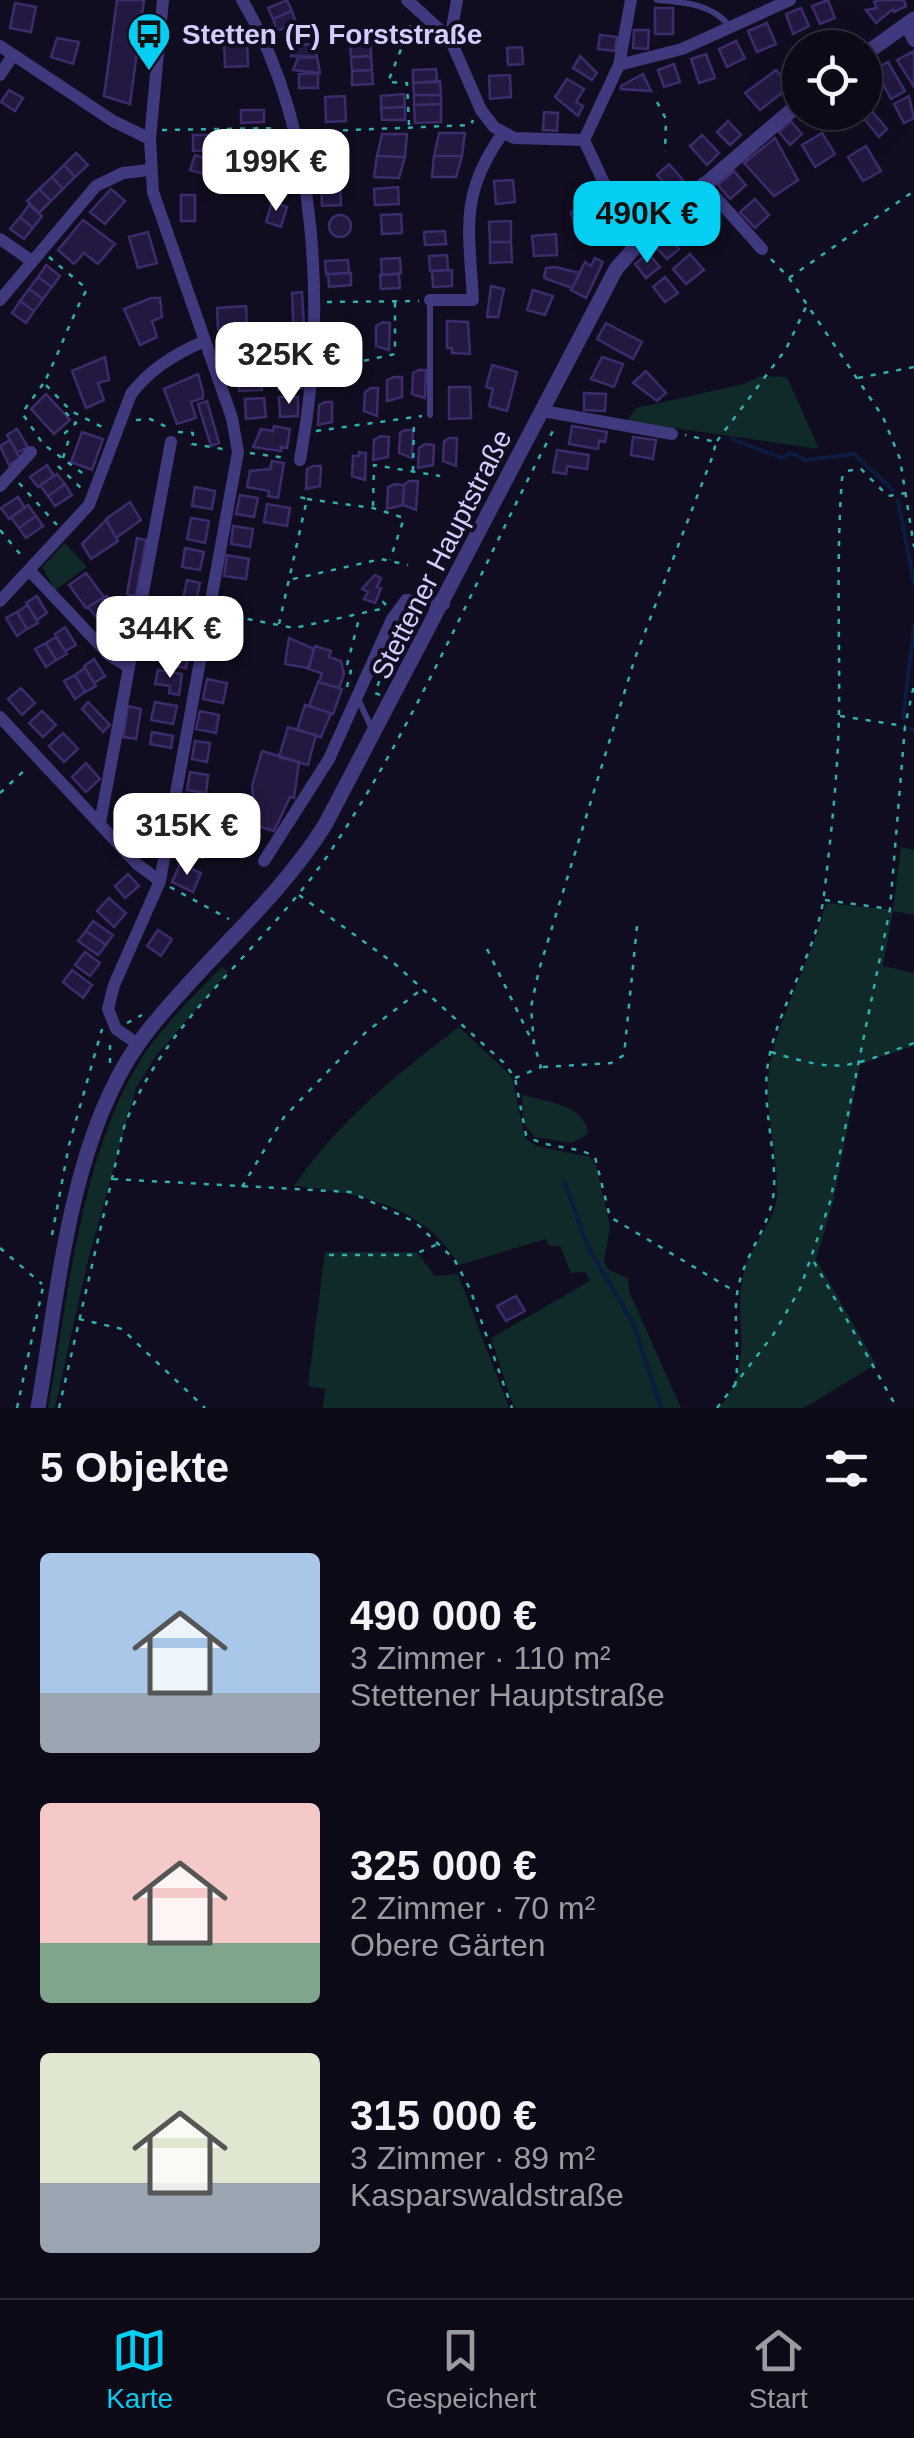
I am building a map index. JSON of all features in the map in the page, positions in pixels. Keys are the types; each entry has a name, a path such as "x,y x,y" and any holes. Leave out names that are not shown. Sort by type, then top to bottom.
{"street":[{"path":"138,1044 116,1029 108,1009 114,985 160,881 238,452 232,418 158,211 149,170 164,0"},
{"path":"242,0 298,146 313,302 314,372 305,433 294,459"},
{"path":"450,38 456,0"},
{"path":"584,140 619,66 631,0"},
{"path":"619,66 682,49 790,0"},
{"path":"413,4 450,38 481,110 503,133 529,140 584,140"},
{"path":"882,42 909,22 914,41"},
{"path":"0,46 112,121 150,135"},
{"path":"0,75 13,55"},
{"name":"Stettener Hauptstraße","path":"38,1408 83,1173 109,1094 138,1044 288,878 325,826 444,604 602,292 644,237 782,117"},
{"path":"430,300 473,300 469,200 478,173 503,133"},
{"path":"584,140 610,192 644,237"},
{"path":"0,300 96,186 123,173 149,170"},
{"path":"703,184 762,248"},
{"path":"0,239 37,255"},
{"path":"1,598 92,498 131,394 140,382 163,363 204,341"},
{"path":"543,411 672,434"},
{"path":"100,823 172,442"},
{"path":"0,486 32,452"},
{"path":"30,569 109,656 129,667"},
{"path":"264,862 329,759 359,701 392,619 406,600 444,604"},
{"path":"0,716 137,864 160,881"}],"lane":[{"path":"658,0 695,5 721,16 730,28"},
{"path":"430,300 430,415"},
{"path":"359,701 373,740"}],"path":[{"path":"409,127 407,83 388,82 413,4"},
{"path":"657,102 666,120 665,152"},
{"path":"308,131 472,125"},
{"path":"150,135 282,128"},
{"path":"790,278 914,191"},
{"path":"762,248 790,278 883,417 900,459 914,547"},
{"path":"37,255 87,289 61,336 60,352 44,383 22,412 43,444 97,484"},
{"path":"313,302 430,300"},
{"path":"314,372 394,354 395,301"},
{"path":"534,1044 532,1008 545,951 635,658 716,442 786,349 807,304"},
{"path":"856,378 914,367"},
{"path":"44,383 79,416 117,433"},
{"path":"64,411 76,422"},
{"path":"305,433 430,415"},
{"path":"62,460 69,439 65,433 79,416"},
{"path":"412,472 414,417"},
{"path":"60,1408 124,1126 146,1075 332,849 390,751 560,417"},
{"path":"672,434 716,442"},
{"path":"238,452 294,459"},
{"path":"373,508 374,465 440,476"},
{"path":"58,466 92,498"},
{"path":"736,1386 741,1354 736,1292 746,1258 769,1214 774,1189 765,1092 770,1052 813,941 823,900 839,715 835,612 842,478 846,471 861,469 888,496 906,493"},
{"path":"11,474 64,533"},
{"path":"300,497 373,508 404,518 390,560"},
{"path":"279,625 306,499"},
{"path":"0,530 30,569"},
{"path":"290,580 390,560 408,566"},
{"path":"142,599 198,609"},
{"path":"395,642 405,638 420,599"},
{"path":"217,613 294,628 381,609 383,602 387,603 384,616 392,619"},
{"path":"347,688 351,671 346,669 360,614"},
{"path":"405,638 410,648"},
{"path":"384,697 374,693 388,659"},
{"path":"717,1408 800,1289 830,1202 890,909 906,726 914,685"},
{"path":"839,715 906,726"},
{"path":"0,794 38,758"},
{"path":"160,881 234,921"},
{"path":"298,894 424,988 515,1078 526,1135 596,1158 610,1217 736,1292"},
{"path":"823,900 890,909"},
{"path":"515,1078 563,1062 611,1063 624,1055 636,926"},
{"path":"487,949 534,1044 541,1068"},
{"path":"242,1188 284,1117 365,1033 424,988"},
{"path":"116,1029 143,1014"},
{"path":"770,1052 824,1068 857,1064 914,1042"},
{"path":"112,1180 350,1192 415,1222 454,1259 482,1317 512,1408"},
{"path":"329,1255 412,1256 440,1243"},
{"path":"0,1248 43,1285"},
{"path":"812,1258 898,1408"},
{"path":"79,1319 122,1329 205,1408"}],"green space":[{"path":"761,376 787,377 819,449 627,421 636,408 744,384"},
{"path":"65,543 87,567 55,590 42,567"},
{"path":"901,847 914,850 914,915 893,911 883,966 914,973 914,1046 860,1064 833,1203 816,1259 876,1364 804,1408 719,1408 738,1373 740,1301 747,1262 776,1202 768,1089 778,1036 826,903 893,910"},
{"path":"222,967 228,972 156,1056 136,1088 87,1264 55,1408 48,1408 79,1232 102,1144 137,1066 155,1039"},
{"path":"459,1027 512,1077 525,1138 536,1146 590,1157 596,1165 610,1226 604,1263 609,1270 628,1278 629,1291 681,1408 514,1408 491,1338 590,1281 586,1272 571,1273 560,1246 549,1246 546,1239 459,1265 428,1228 408,1215 341,1192 294,1186 330,1140 370,1100"},
{"path":"522,1095 573,1110 586,1124 588,1134 571,1143 535,1137 523,1123"},
{"path":"325,1252 417,1252 435,1276 458,1274 509,1408 323,1408 325,1389 308,1386"}],"building":[{"path":"117,0 144,0 130,104 104,96"},
{"path":"287,0 292,11 273,19 268,8"},
{"path":"828,0 835,18 820,24 812,6"},
{"path":"879,0 904,0 906,6 894,12 893,9 876,23 866,10 877,8 874,2"},
{"path":"15,3 36,7 31,32 10,28"},
{"path":"655,8 673,8 673,34 655,34"},
{"path":"801,8 809,26 792,30 786,14"},
{"path":"292,11 296,23 277,31 273,19"},
{"path":"767,23 776,44 757,52 748,31"},
{"path":"634,30 649,30 648,49 633,48"},
{"path":"600,35 617,37 615,51 598,49"},
{"path":"57,38 79,42 73,64 51,57"},
{"path":"247,39 248,66 225,67 224,40"},
{"path":"736,41 745,58 727,67 719,49"},
{"path":"371,42 371,56 351,57 350,43"},
{"path":"314,44 317,57 291,56 295,45"},
{"path":"522,47 523,64 508,65 507,48"},
{"path":"914,51 914,87 897,60"},
{"path":"706,54 715,78 699,83 691,59"},
{"path":"371,56 372,70 352,71 351,57"},
{"path":"580,56 597,73 592,80 573,68"},
{"path":"317,57 320,73 293,70 298,58"},
{"path":"888,62 905,91 891,99 882,82 882,65"},
{"path":"674,64 680,82 664,87 658,70"},
{"path":"436,69 437,82 413,83 413,70"},
{"path":"372,70 373,84 352,85 352,71"},
{"path":"776,70 782,76 782,93 760,110 745,93"},
{"path":"318,73 318,88 299,88 299,74"},
{"path":"643,74 651,91 621,89 621,86"},
{"path":"510,75 511,97 490,99 489,76"},
{"path":"567,79 584,89 576,102 583,106 578,116 555,97"},
{"path":"440,81 441,95 414,95 413,83"},
{"path":"9,90 23,98 15,111 1,102"},
{"path":"404,94 405,107 381,108 381,96"},
{"path":"414,95 441,95 441,104 414,105"},
{"path":"345,96 346,121 326,122 325,97"},
{"path":"909,96 914,118 904,123 894,104"},
{"path":"441,104 441,122 415,123 414,105"},
{"path":"405,107 405,120 382,120 381,108"},
{"path":"241,110 264,110 264,122 241,123"},
{"path":"544,112 558,113 557,131 543,130"},
{"path":"728,121 741,135 730,145 717,132"},
{"path":"882,123 887,129 879,137 873,130 882,130"},
{"path":"799,130 802,134 790,145 779,132"},
{"path":"439,133 465,133 462,156 434,156"},
{"path":"822,133 835,154 815,167 802,145"},
{"path":"382,134 407,134 405,157 377,156"},
{"path":"193,135 216,135 216,150 193,151"},
{"path":"702,135 719,153 707,165 690,146"},
{"path":"261,136 281,136 281,159 261,159"},
{"path":"775,138 798,180 774,196 744,163"},
{"path":"319,146 339,146 339,168 320,164"},
{"path":"866,146 881,171 863,181 848,157"},
{"path":"76,153 88,165 75,177 64,165"},
{"path":"195,155 222,163 217,178 190,170"},
{"path":"377,156 405,157 399,178 374,177"},
{"path":"434,156 462,156 456,177 432,177"},
{"path":"669,164 683,180 671,190 657,175"},
{"path":"64,165 75,177 63,189 52,177"},
{"path":"253,165 272,171 266,194 247,188"},
{"path":"734,171 746,185 730,199 718,185"},
{"path":"52,177 63,189 51,201 39,189"},
{"path":"513,180 515,202 496,204 494,181"},
{"path":"321,182 340,182 341,205 322,206"},
{"path":"398,187 399,204 375,205 374,189"},
{"path":"39,189 51,201 39,213 27,201"},
{"path":"111,189 125,201 105,224 90,212"},
{"path":"181,195 195,195 195,221 181,221"},
{"path":"755,199 769,215 755,228 740,212"},
{"path":"705,201 717,214 693,233 682,221"},
{"path":"272,202 287,207 281,227 266,222"},
{"path":"29,205 42,216 33,228 20,217"},
{"path":"588,207 592,221 575,226 571,212"},
{"path":"401,214 402,233 382,234 381,215"},
{"path":"340,215 348,218 348,234 340,237 332,234 329,226 332,218"},
{"path":"20,217 33,228 24,239 10,229"},
{"path":"83,220 115,244 98,264 84,253 74,264 58,250"},
{"path":"511,221 511,242 490,242 489,222"},
{"path":"445,231 446,244 425,245 424,232"},
{"path":"148,232 157,263 138,268 129,237"},
{"path":"556,234 557,255 534,256 532,236"},
{"path":"666,234 679,249 667,259 654,245"},
{"path":"490,242 511,242 512,262 490,263"},
{"path":"648,253 660,267 646,278 635,264"},
{"path":"690,254 704,270 686,284 673,269"},
{"path":"447,255 448,270 430,271 429,256"},
{"path":"400,258 401,273 382,275 381,259"},
{"path":"595,258 603,262 586,298 571,290 585,262 591,266"},
{"path":"348,260 349,273 326,274 325,261"},
{"path":"46,265 60,276 52,287 38,277"},
{"path":"546,268 580,273 572,288 544,278"},
{"path":"452,270 452,286 433,287 432,271"},
{"path":"351,273 351,285 329,287 328,274"},
{"path":"399,274 400,288 381,289 380,275"},
{"path":"38,277 52,287 43,299 29,289"},
{"path":"665,277 678,293 665,302 653,287"},
{"path":"491,286 504,289 498,317 487,317"},
{"path":"29,289 43,299 34,311 20,301"},
{"path":"533,290 553,296 545,315 527,310"},
{"path":"302,292 306,363 295,364 292,293"},
{"path":"160,298 162,317 152,321 157,337 140,345 124,309"},
{"path":"20,301 34,311 26,323 12,313"},
{"path":"246,306 247,327 218,329 217,308"},
{"path":"447,321 468,322 470,354 452,353 452,348 447,348"},
{"path":"390,323 389,350 376,346 376,326"},
{"path":"606,323 642,342 633,359 597,339"},
{"path":"344,337 344,356 330,359 330,340"},
{"path":"244,340 245,361 229,362 228,341"},
{"path":"105,357 109,380 98,383 104,400 86,408 72,371"},
{"path":"602,357 623,364 614,387 591,379"},
{"path":"492,365 517,372 507,411 489,406 493,389 486,387"},
{"path":"301,367 302,388 278,390 277,368"},
{"path":"260,369 262,390 239,391 238,370"},
{"path":"426,370 425,398 412,394 413,373"},
{"path":"646,371 666,393 657,401 633,383"},
{"path":"198,374 203,398 191,402 196,418 177,424 164,389"},
{"path":"402,377 402,397 387,401 387,380"},
{"path":"449,387 470,387 471,418 449,419"},
{"path":"378,388 377,416 364,411 365,392"},
{"path":"584,393 606,394 605,411 584,410"},
{"path":"46,394 70,420 54,434 31,409"},
{"path":"279,397 298,397 298,416 280,417"},
{"path":"264,398 266,417 246,419 245,399"},
{"path":"207,401 219,443 211,446 198,404"},
{"path":"332,402 332,422 318,425 319,405"},
{"path":"274,426 290,429 287,448 281,447 281,451 253,447 261,429 273,431"},
{"path":"572,426 607,432 605,442 599,441 598,449 569,444"},
{"path":"17,429 28,447 17,453 7,435"},
{"path":"413,430 412,458 399,453 400,433"},
{"path":"82,432 103,439 92,470 71,462"},
{"path":"389,437 388,457 373,460 374,440"},
{"path":"633,437 656,440 653,459 631,455"},
{"path":"457,438 456,466 443,461 444,441"},
{"path":"10,440 20,458 9,465 0,446"},
{"path":"434,445 433,465 418,468 419,448"},
{"path":"557,450 589,455 587,469 567,466 566,474 553,472"},
{"path":"359,452 366,453 365,480 352,476 353,456 359,456"},
{"path":"272,461 284,463 278,498 268,496 269,491 247,487 250,471 270,469"},
{"path":"47,465 54,476 38,487 30,477"},
{"path":"321,466 320,486 306,489 307,469"},
{"path":"57,474 65,484 48,496 40,485"},
{"path":"418,481 416,510 403,505 404,485"},
{"path":"65,484 72,495 55,506 48,496"},
{"path":"404,485 403,505 387,509 388,487"},
{"path":"195,487 215,491 212,509 192,506"},
{"path":"240,495 258,498 254,517 236,514"},
{"path":"18,497 25,508 9,519 1,508"},
{"path":"130,502 141,520 116,538 106,519"},
{"path":"267,504 290,508 287,526 264,522"},
{"path":"28,505 36,516 19,528 11,517"},
{"path":"36,516 43,526 26,538 19,528"},
{"path":"191,518 209,521 205,543 187,539"},
{"path":"106,520 118,541 91,559 82,544"},
{"path":"233,526 253,529 250,547 231,544"},
{"path":"137,538 146,540 136,596 127,594"},
{"path":"185,548 204,552 200,570 182,567"},
{"path":"227,555 249,559 246,579 224,576"},
{"path":"86,573 104,597 86,608 69,585"},
{"path":"375,575 381,578 377,587 381,588 375,603 364,599 368,592 362,589"},
{"path":"187,580 200,583 196,601 183,598"},
{"path":"37,596 47,613 37,620 26,603"},
{"path":"107,596 127,623 116,629 113,625 106,629 88,607"},
{"path":"28,605 38,623 27,629 17,612"},
{"path":"17,612 27,629 17,636 6,618"},
{"path":"65,627 76,645 65,651 55,634"},
{"path":"56,637 67,654 56,660 46,643"},
{"path":"289,638 314,649 309,668 285,664"},
{"path":"179,642 191,644 186,668 165,664 168,647 178,648"},
{"path":"46,643 56,660 46,667 35,649"},
{"path":"315,646 331,651 329,657 341,661 344,674 339,688 319,682 322,673 308,669"},
{"path":"94,659 105,676 94,683 84,666"},
{"path":"85,668 96,686 85,692 75,675"},
{"path":"158,670 182,674 179,695 169,693 170,686 155,684"},
{"path":"75,675 85,692 75,699 64,681"},
{"path":"207,679 227,683 223,703 203,699"},
{"path":"318,682 342,689 333,714 309,706"},
{"path":"21,688 35,703 22,715 8,699"},
{"path":"88,702 110,725 103,732 82,709"},
{"path":"155,702 177,706 173,724 151,720"},
{"path":"305,705 331,713 321,737 297,730"},
{"path":"128,706 141,709 136,739 123,737"},
{"path":"42,711 56,725 43,737 29,723"},
{"path":"200,711 219,715 216,733 196,729"},
{"path":"288,727 316,735 308,765 279,757"},
{"path":"152,732 173,736 171,748 150,744"},
{"path":"63,733 78,749 64,762 49,746"},
{"path":"195,741 210,743 207,762 192,759"},
{"path":"262,751 299,762 294,798 290,797 274,831 248,823 254,803 252,786"},
{"path":"86,763 100,779 86,792 72,777"},
{"path":"190,772 208,775 206,793 187,790"},
{"path":"140,794 158,796 155,815 138,812"},
{"path":"189,803 212,807 208,825 186,822"},
{"path":"188,834 206,837 203,858 185,855"},
{"path":"180,864 201,873 193,892 172,882"},
{"path":"128,874 139,886 125,898 115,886"},
{"path":"109,898 126,913 114,927 97,911"},
{"path":"93,921 113,935 106,945 86,931"},
{"path":"158,930 172,939 161,956 147,946"},
{"path":"86,931 106,945 98,955 78,941"},
{"path":"85,952 100,963 90,976 75,965"},
{"path":"72,970 92,985 83,998 63,982"},
{"path":"516,1296 525,1311 506,1321 497,1306"}],"waterway":[{"path":"732,439 781,458 791,453 806,460 854,454 893,490"},
{"path":"898,500 914,583"},
{"path":"903,718 914,627"},
{"path":"565,1183 588,1247 633,1323 661,1408"}],"place":[{"name":"Stetten (F) Forststraße","path":"149,72"}]}
